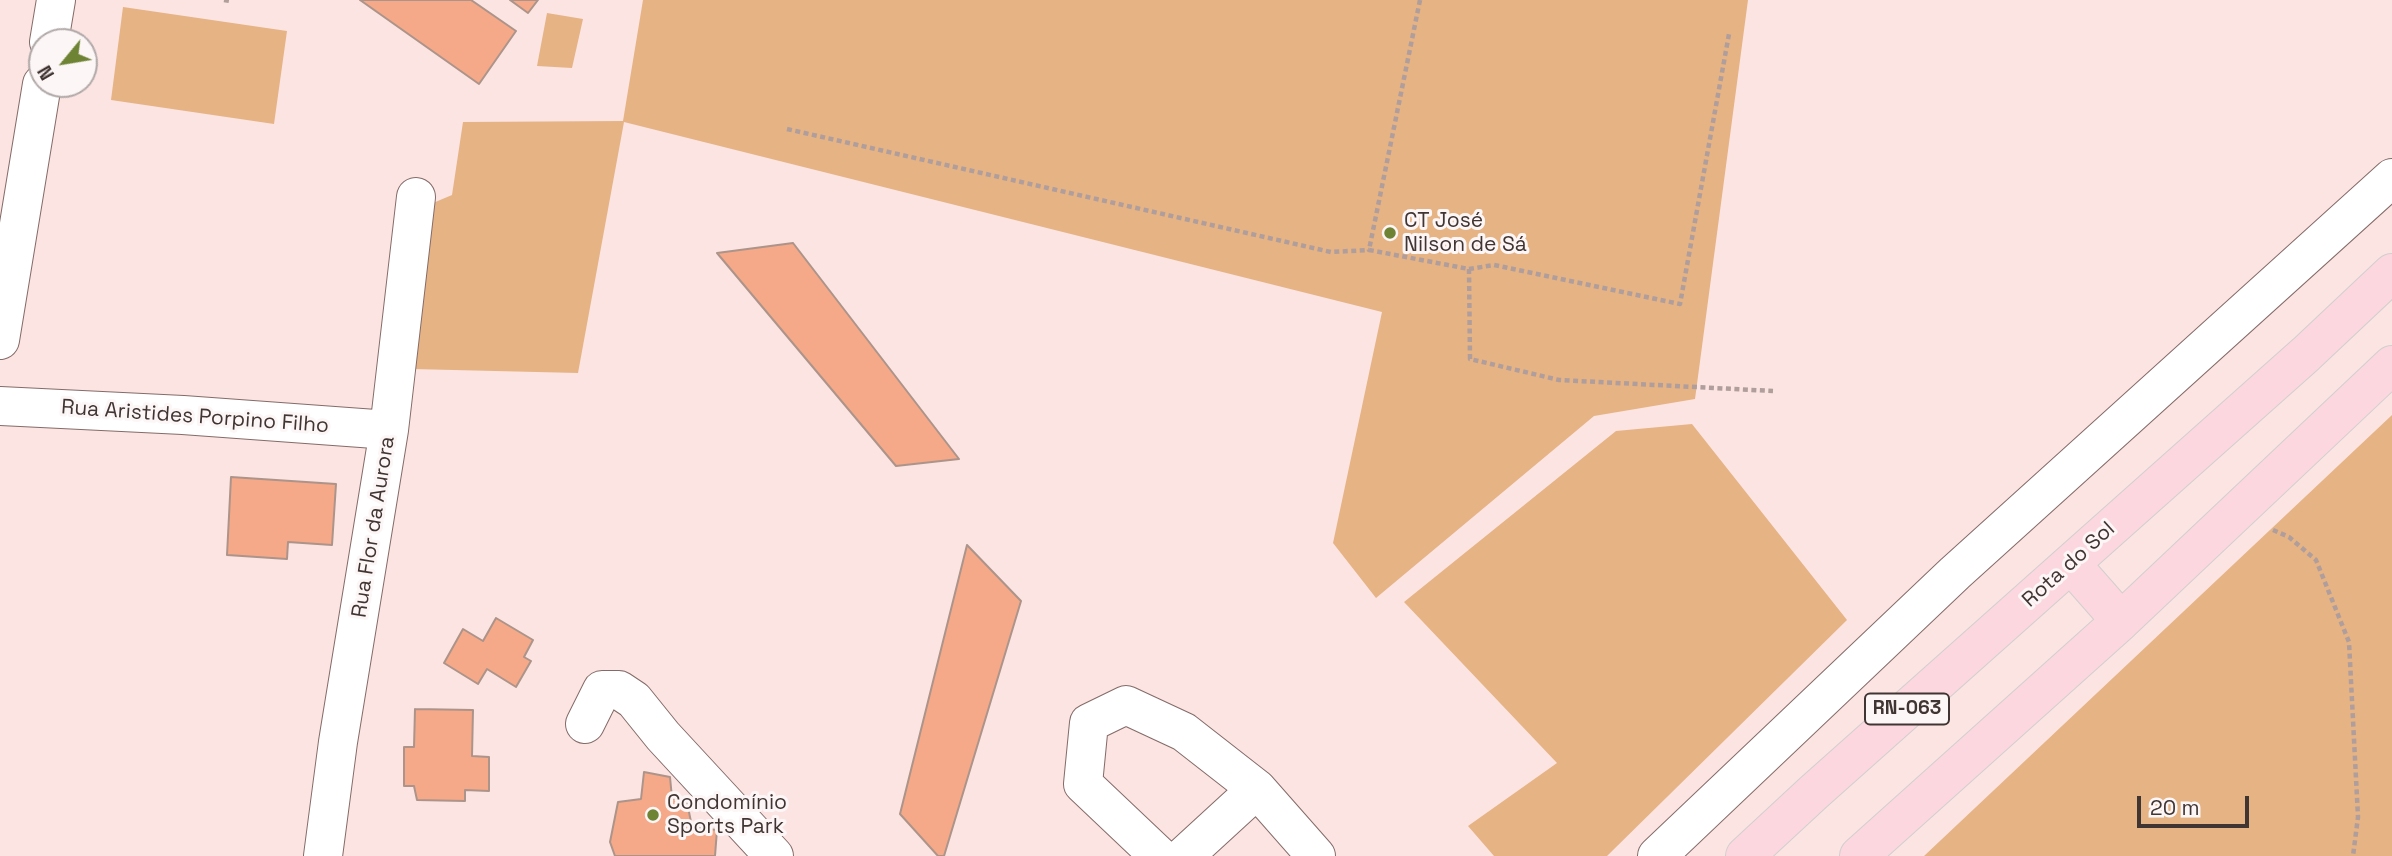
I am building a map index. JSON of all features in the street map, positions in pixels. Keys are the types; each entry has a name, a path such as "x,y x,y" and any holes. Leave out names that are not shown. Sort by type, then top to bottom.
{"main road":[{"name":"Rota do Sol","path":"1745,856 2306,355 2392,273"},
{"path":"1859,856 2121,621 2392,365"},
{"path":"2071,564 2121,621"}],"street":[{"path":"51,28 56,0"},
{"path":"76,28 80,0"},
{"path":"0,340 39,98"},
{"path":"30,147 60,98"},
{"path":"1657,856 1955,573 2392,178"},
{"name":"Rua Flor da Aurora","path":"323,856 338,743 389,430 416,197"},
{"name":"Rua Aristides Porpino Filho","path":"0,406 183,415 389,430"},
{"path":"585,724 602,690 619,690 634,700 663,736 774,856"},
{"path":"1159,856 1083,784 1089,723 1126,705 1184,732 1257,789 1316,856"},
{"path":"1184,856 1257,789"}],"path":[{"path":"1369,250 1420,0"},
{"path":"787,129 1331,252 1369,250 1469,268 1494,265 1680,304 1729,34"},
{"path":"1469,268 1469,359 1559,380 1773,391"},
{"path":"2225,525 2255,522 2289,537 2316,560 2349,642 2358,817 2353,856"}],"shaded area":[{"name":"CT José Nilson de Sá","path":"643,0 1748,0 1695,399 1594,416 1376,598 1333,543 1382,312 624,122 578,373 412,369 433,203 452,195 463,122 623,121"},
{"path":"123,7 287,31 274,124 111,100"},
{"path":"547,13 583,19 572,68 537,66"},
{"path":"2392,415 2392,856 1924,856"},
{"path":"1692,424 1847,620 1607,856 1494,856 1468,826 1557,763 1404,602 1616,431"}],"building":[{"path":"360,0 471,0 516,31 479,84"},
{"path":"510,0 538,0 528,13"},
{"path":"793,243 959,459 896,466 717,253"},
{"path":"231,477 336,484 332,545 288,542 287,559 227,555"},
{"path":"967,545 1021,601 944,856 938,856 900,814"},
{"path":"496,618 533,640 524,657 531,661 516,687 487,669 478,684 444,663 463,629 483,641"},
{"path":"415,709 473,710 472,756 489,757 489,791 465,790 465,801 417,800 414,786 404,786 404,747 414,747"},
{"name":"Condomínio Sports Park","path":"644,772 670,777 672,798 687,802 692,827 717,830 715,856 615,856 610,842 618,802 641,799"}],"place":[{"name":"CT José Nilson de Sá","path":"1390,233"},
{"name":"Condomínio Sports Park","path":"653,815"}]}
